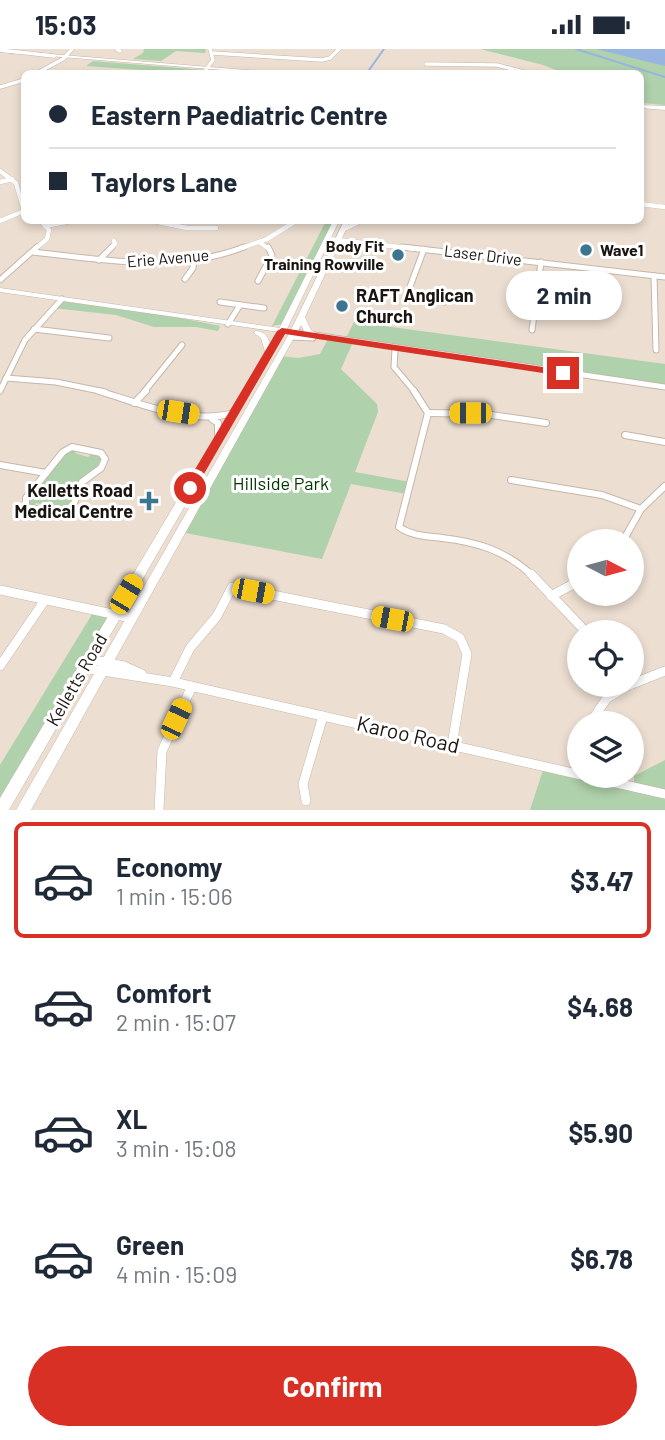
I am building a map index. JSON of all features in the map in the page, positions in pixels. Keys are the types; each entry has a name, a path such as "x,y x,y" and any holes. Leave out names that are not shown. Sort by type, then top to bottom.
{"main road":[{"path":"0,52 58,59 233,70"},
{"path":"212,55 215,67 220,69"},
{"path":"58,59 220,70"},
{"path":"58,59 79,60"},
{"path":"644,104 665,106"},
{"name":"Kelletts Road","path":"1,810 269,353 301,316 335,236 336,224"},
{"name":"Kelletts Road","path":"23,810 286,334 287,322 344,224"},
{"path":"0,292 286,334"},
{"path":"301,316 308,331 313,334"},
{"path":"256,330 287,322"},
{"path":"256,330 264,337 269,353"}],"street":[{"path":"39,70 72,49"},
{"path":"205,68 212,55 325,60 339,49"},
{"path":"426,64 497,65 516,70"},
{"path":"0,87 21,80"},
{"path":"0,171 21,187"},
{"path":"0,182 12,179"},
{"path":"644,204 665,207"},
{"path":"0,221 21,212"},
{"path":"0,280 40,246 46,233 42,224"},
{"path":"168,224 187,228 216,227"},
{"name":"Erie Avenue","path":"33,252 147,263 194,259 259,242 291,224"},
{"path":"335,236 357,224"},
{"path":"355,235 359,224"},
{"name":"Laser Drive","path":"335,236 665,277"},
{"path":"99,260 115,244 114,241"},
{"path":"258,281 272,255 267,246 259,242"},
{"path":"424,249 408,292 414,297 445,302"},
{"path":"185,278 193,268 194,259"},
{"path":"532,330 541,262"},
{"path":"654,276 656,350"},
{"path":"0,391 18,352 34,329 61,300"},
{"path":"220,302 264,308"},
{"path":"226,325 240,305"},
{"path":"34,329 109,338"},
{"path":"286,334 313,334 333,339"},
{"path":"286,334 665,387"},
{"path":"134,403 183,345"},
{"path":"395,349 390,360 392,368 417,392 428,413 398,530 504,553 574,620"},
{"path":"6,378 38,379 76,385 134,403 203,416 223,417 233,413"},
{"path":"428,413 485,414 546,423"},
{"path":"203,416 217,422 218,439"},
{"path":"625,435 665,442"},
{"path":"72,447 101,453 105,459 101,468 82,482 73,506 60,512 29,509 24,504 46,473 63,451 72,447"},
{"path":"0,465 46,473"},
{"path":"511,480 603,495 640,509"},
{"path":"629,529 640,509 665,486"},
{"path":"173,682 190,648 217,616 232,587 444,629 460,638 467,653 452,745"},
{"path":"551,596 567,587"},
{"path":"0,590 131,618"},
{"path":"0,666 45,600"},
{"name":"Karoo Road","path":"87,663 567,772"},
{"path":"644,679 665,671"},
{"path":"159,810 162,751 192,686"},
{"path":"598,711 609,697"},
{"path":"306,801 303,784 323,716"},
{"name":"Karoo Road","path":"638,788 665,794"}],"green space":[{"path":"144,49 206,49 205,53 176,51 161,61 133,59 143,53"},
{"path":"480,49 665,49 665,105 644,103 644,70 556,70"},
{"path":"93,61 205,70 143,70 86,66"},
{"path":"324,224 335,224 300,296 282,324 272,326"},
{"path":"60,301 160,314 220,326 218,331 196,327 154,327 116,315 53,308"},
{"name":"Hillside Park","path":"354,322 665,364 665,387 353,342 341,369 377,404 378,412 355,472 410,482 407,494 351,484 322,559 180,532 280,356 298,358 320,354 328,339 345,340"},
{"path":"79,448 75,453 88,457 93,452 102,459 100,465 79,483 73,503 51,511 54,507 36,503 32,508 29,506 27,501 67,451"},
{"path":"94,611 114,615 0,810 0,765"},
{"path":"665,760 665,810 530,810 544,767 567,772 567,788 644,788 644,771"}],"water":[{"path":"596,49 665,49 665,66"}],"waterway":[{"path":"369,70 384,49"},
{"path":"576,49 643,70"},
{"path":"644,70 665,77"}],"place":[{"name":"Wave1","path":"586,250"},
{"name":"Body Fit Training Rowville","path":"398,255"},
{"name":"RAFT Anglican Church","path":"342,306"},
{"name":"Kelletts Road Medical Centre","path":"149,501"}],"route":[{"path":"190,488 282,331 563,373"}]}
